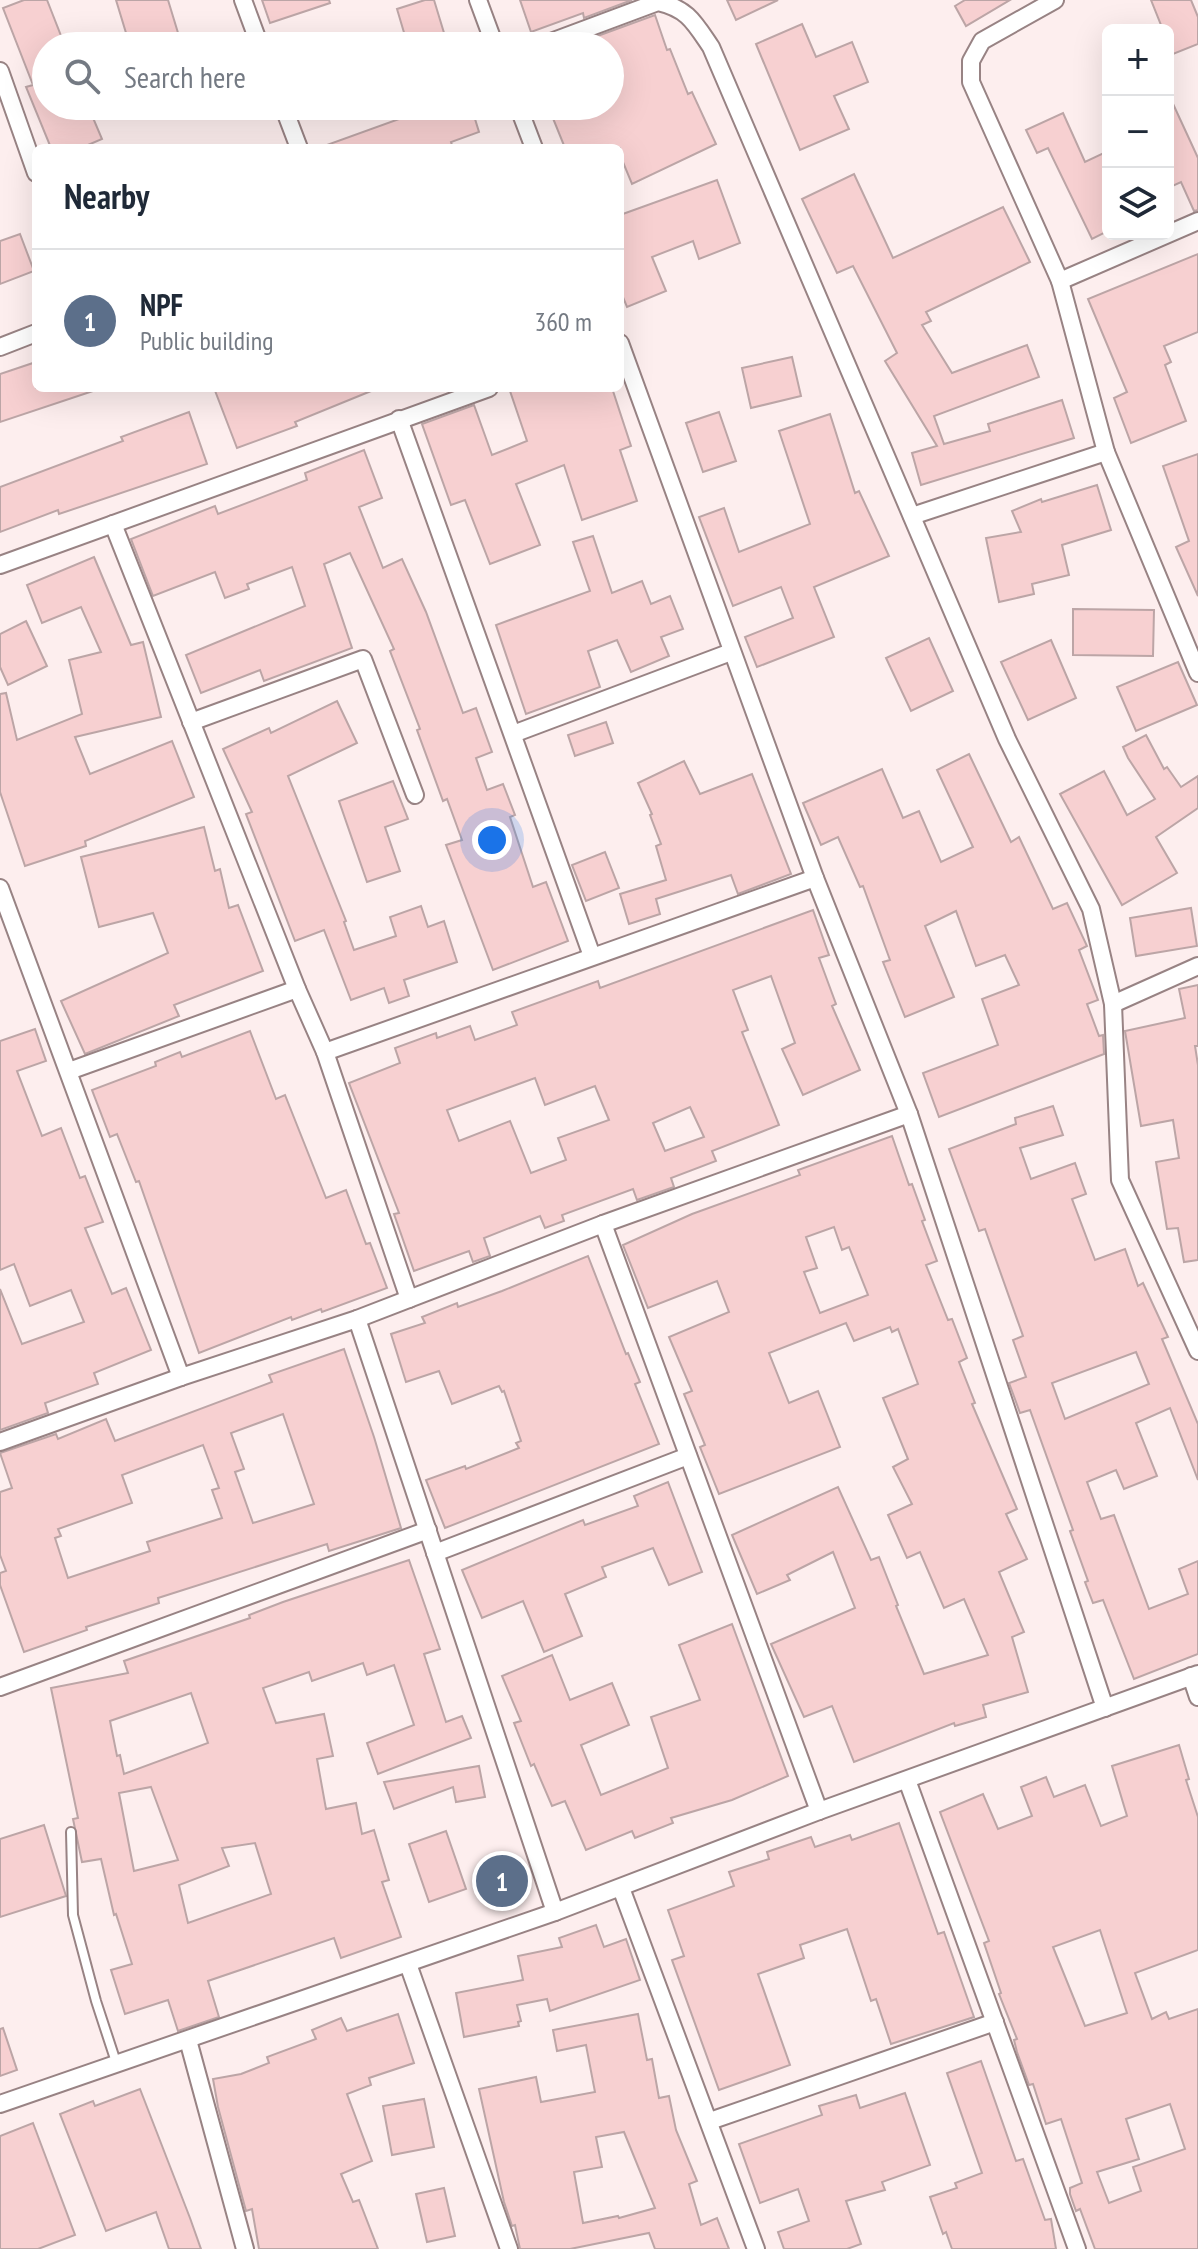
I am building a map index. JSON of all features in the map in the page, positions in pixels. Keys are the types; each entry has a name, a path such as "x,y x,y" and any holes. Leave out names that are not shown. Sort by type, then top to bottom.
{"street":[{"path":"243,0 255,32"},
{"path":"478,0 490,32"},
{"path":"1055,0 982,41 971,61 971,82 1060,281 1106,452 1198,673"},
{"path":"578,32 658,2 674,6 689,15 711,47 1007,739 1091,909 1113,1004 1120,1180 1198,1351"},
{"path":"0,71 32,162"},
{"path":"288,120 297,144"},
{"path":"523,120 532,144"},
{"path":"1060,281 1198,221"},
{"path":"0,347 32,335"},
{"path":"624,354 815,878 909,1114 1105,1708"},
{"path":"0,565 477,392"},
{"path":"399,419 592,956"},
{"path":"912,516 1106,452"},
{"path":"113,524 297,989 325,1052 409,1299"},
{"path":"513,734 731,652"},
{"path":"191,722 363,659 415,795"},
{"path":"325,1052 815,878"},
{"path":"0,888 181,1377"},
{"path":"1113,1004 1198,966"},
{"path":"69,1071 297,989"},
{"path":"0,1442 181,1377 357,1319 603,1224 909,1114"},
{"path":"603,1224 819,1811"},
{"path":"357,1319 555,1912"},
{"path":"435,1553 688,1456"},
{"path":"0,1687 428,1530"},
{"path":"0,2104 555,1912 819,1811 1194,1675 1198,1697"},
{"path":"907,1780 1077,2249"},
{"path":"621,1888 756,2249"},
{"path":"408,1964 509,2249"},
{"path":"710,2121 995,2022"},
{"path":"188,2040 245,2249"}],"lane":[{"path":"71,1832 73,1915 116,2062"}],"building":[{"path":"24,0 47,0 60,32 32,32 32,82 3,8"},
{"path":"116,0 168,0 178,32 126,32"},
{"path":"262,0 329,0 330,3 270,23"},
{"path":"434,0 444,32 404,32 397,9"},
{"path":"520,0 632,0 584,18 583,13 531,32"},
{"path":"727,0 778,0 736,20"},
{"path":"965,0 1010,0 966,26 955,6"},
{"path":"1151,0 1191,0 1198,17 1198,44 1174,54 1174,24 1161,24"},
{"path":"655,15 667,50 670,49 688,94 692,92 716,144 632,184 624,165 624,144 563,144 554,120 624,120 624,32 608,32"},
{"path":"802,24 816,57 852,42 868,82 834,96 849,129 800,150 756,44"},
{"path":"32,85 32,102 26,87"},
{"path":"1174,106 1198,158 1198,210 1194,211 1181,182 1174,185"},
{"path":"1063,113 1085,162 1102,154 1102,234 1092,239 1048,148 1037,153 1026,130"},
{"path":"40,120 94,120 102,139 90,144 49,144"},
{"path":"396,120 475,120 479,132 452,144 330,144"},
{"path":"854,174 893,258 1003,207 1030,262 926,312 931,321 922,325 952,373 1027,345 1039,377 934,416 944,444 990,431 988,424 1062,400 1074,438 921,485 912,453 937,446 885,361 897,353 853,266 837,273 802,199"},
{"path":"717,180 740,243 699,259 693,241 652,257 666,291 627,307 624,300 624,214"},
{"path":"20,234 32,272 0,284 0,241"},
{"path":"1198,254 1198,332 1164,346 1171,362 1165,365 1186,421 1131,443 1114,398 1127,392 1088,299"},
{"path":"792,357 801,396 751,408 742,368"},
{"path":"32,363 32,392 90,392 0,422 0,374"},
{"path":"216,392 369,392 295,422 297,426 237,448"},
{"path":"510,392 613,392 631,446 620,450 637,501 582,520 564,465 516,484 540,545 490,564 465,500 451,505 422,424 474,405 492,455 527,441"},
{"path":"189,412 207,464 59,514 58,510 0,532 0,487 123,441 121,437"},
{"path":"719,412 736,461 703,472 686,423"},
{"path":"830,414 855,493 859,491 889,556 814,587 834,637 757,667 745,637 793,618 781,587 733,606 699,517 724,508 739,552 810,524 779,431"},
{"path":"364,450 382,498 359,507 383,568 402,559 426,612 463,713 476,708 492,752 476,758 487,790 503,784 515,815 510,817 533,887 546,882 568,941 493,970 446,845 462,840 447,799 443,801 417,730 420,729 390,651 394,649 350,553 324,564 352,648 264,681 260,670 201,693 186,655 305,606 292,567 247,584 249,589 225,598 215,572 153,596 131,539 215,506 218,514 307,480 305,473"},
{"path":"1198,454 1198,596 1176,547 1189,541 1163,466"},
{"path":"1097,485 1111,530 1062,545 1069,575 1032,584 1034,594 999,602 986,538 1021,532 1012,511 1041,499 1042,502"},
{"path":"593,536 612,593 642,581 651,604 670,596 683,629 661,637 669,656 631,672 617,640 588,651 600,687 526,714 496,625 590,591 573,542"},
{"path":"94,557 131,645 143,642 161,717 75,737 90,774 172,741 194,797 85,841 86,846 25,866 0,792 0,694 6,693 17,740 82,714 69,660 101,652 81,607 42,623 27,585"},
{"path":"1073,609 1154,610 1153,656 1073,655"},
{"path":"26,621 47,666 8,685 0,667 0,634"},
{"path":"929,638 953,691 911,711 886,658"},
{"path":"1051,640 1076,698 1028,720 1001,662"},
{"path":"1178,662 1197,705 1136,731 1117,687"},
{"path":"337,701 357,743 288,776 346,921 354,950 396,936 390,917 421,906 428,927 444,921 457,962 404,980 409,996 389,1003 384,988 351,1000 324,930 295,941 246,814 252,812 223,749 269,728 271,733"},
{"path":"606,722 613,743 575,756 568,735"},
{"path":"1146,735 1164,769 1167,767 1181,787 1198,776 1198,808 1156,837 1177,873 1122,905 1060,794 1104,771 1127,815 1155,799 1123,747"},
{"path":"969,754 1011,842 1019,837 1053,909 1067,903 1087,946 1079,950 1098,1000 1087,1004 1099,1036 1103,1035 1104,1054 939,1117 923,1073 998,1045 982,999 1019,985 1005,955 976,966 956,911 925,926 954,997 905,1017 883,962 890,960 863,886 860,887 838,837 821,845 803,803 882,769 903,818 919,811 941,862 973,847 937,770"},
{"path":"684,761 700,794 752,774 791,874 738,894 731,875 656,899 660,914 629,924 620,894 666,880 656,846 661,844 638,783"},
{"path":"393,781 408,819 385,827 400,871 367,882 339,801"},
{"path":"204,827 215,871 220,869 229,908 238,905 263,971 174,1005 179,1016 85,1054 61,1001 168,953 153,913 99,927 81,857"},
{"path":"605,852 619,888 586,901 572,865"},
{"path":"1191,908 1197,946 1136,956 1130,918"},
{"path":"813,910 829,955 819,958 836,1004 832,1006 860,1070 803,1095 782,1049 795,1043 771,976 733,990 748,1030 742,1032 779,1125 712,1151 716,1161 671,1178 674,1187 637,1200 633,1189 562,1215 564,1221 545,1228 540,1216 484,1238 490,1256 473,1262 469,1251 414,1271 394,1214 399,1213 349,1083 400,1063 395,1048 436,1033 437,1038 470,1026 475,1040 517,1025 512,1012 598,981 600,988","holes":["535,1078 545,1105 595,1086 609,1120 558,1138 566,1160 531,1173 510,1121 459,1141 447,1110","690,1107 704,1137 665,1151 653,1123"]},
{"path":"1198,985 1198,1046 1195,1046 1198,1065 1198,1260 1184,1262 1178,1228 1167,1229 1156,1162 1179,1158 1173,1120 1141,1126 1125,1031 1185,1018 1179,989"},
{"path":"35,1029 46,1061 17,1071 42,1136 61,1128 80,1178 85,1176 103,1222 85,1228 112,1294 126,1288 151,1350 94,1373 98,1384 45,1403 48,1413 0,1430 0,1289 22,1344 84,1322 71,1290 30,1306 14,1264 0,1270 0,1041"},
{"path":"250,1031 276,1099 285,1095 326,1198 346,1190 387,1288 322,1312 321,1309 292,1320 291,1317 199,1353 139,1181 136,1182 117,1134 110,1137 92,1090 156,1066 155,1062 180,1052 182,1057"},
{"path":"1053,1106 1063,1135 1020,1148 1031,1179 1075,1163 1086,1194 1072,1199 1095,1260 1125,1249 1138,1286 1143,1283 1168,1337 1162,1339 1198,1424 1198,1480 1170,1408 1136,1423 1157,1476 1124,1489 1116,1470 1087,1482 1101,1519 1114,1515 1149,1609 1188,1594 1179,1569 1198,1561 1198,1654 1134,1679 1103,1600 1093,1603 1070,1531 1073,1530 1030,1410 1020,1413 1009,1383 1026,1377 1013,1340 1023,1336 985,1229 979,1231 949,1149 1016,1124 1015,1118","holes":["1136,1352 1149,1384 1065,1419 1052,1383"]},
{"path":"892,1136 925,1220 922,1221 937,1261 926,1265 967,1358 959,1362 975,1403 972,1404 1017,1509 1006,1514 1027,1559 999,1572 1024,1632 1012,1637 1028,1692 983,1705 986,1717 955,1726 954,1723 854,1762 832,1706 804,1717 771,1644 855,1608 833,1552 787,1575 790,1580 757,1594 732,1535 838,1487 871,1560 879,1557 924,1674 988,1655 964,1599 944,1608 920,1552 907,1558 888,1515 912,1504 893,1467 908,1459 883,1398 918,1384 898,1329 892,1332 890,1327 854,1341 846,1323 769,1353 789,1403 818,1391 840,1447 719,1494 700,1447 705,1445 684,1394 692,1391 669,1337 729,1312 717,1281 648,1308 623,1245 692,1214 800,1175 798,1170","holes":["834,1227 842,1250 849,1247 868,1295 820,1313 804,1272 817,1268 806,1237"]},
{"path":"588,1256 640,1382 635,1384 659,1444 445,1528 426,1480 465,1466 466,1469 519,1448 516,1443 521,1441 504,1391 499,1386 452,1404 439,1371 406,1382 391,1334 425,1323 422,1317 457,1303 458,1307"},
{"path":"344,1349 401,1528 329,1551 327,1544 158,1598 159,1603 24,1652 0,1585 0,1573 6,1571 0,1555 0,1492 12,1488 0,1453 56,1434 58,1439 106,1419 115,1441 272,1382 269,1375","holes":["283,1414 314,1504 253,1523 235,1472 244,1469 231,1433","203,1445 219,1488 212,1490 222,1518 147,1542 150,1551 68,1578 55,1538 61,1536 58,1529 132,1503 122,1475"]},
{"path":"668,1482 702,1572 669,1585 653,1548 602,1567 606,1577 565,1594 582,1636 544,1652 523,1601 482,1618 462,1570 583,1520 585,1525 638,1506 634,1496"},
{"path":"409,1560 440,1649 424,1654 446,1722 462,1716 471,1738 378,1774 367,1743 414,1725 394,1665 367,1675 363,1663 312,1681 309,1672 263,1688 276,1723 324,1714 333,1756 317,1759 326,1809 356,1803 362,1834 374,1830 389,1880 382,1882 401,1937 341,1958 334,1938 208,1981 219,2017 178,2031 168,2000 125,2014 111,1970 132,1964 114,1915 101,1859 82,1862 73,1819 78,1818 51,1688 128,1673 124,1661 250,1618 249,1615","holes":["191,1693 208,1743 124,1774 110,1721","151,1787 178,1860 134,1871 119,1793","255,1843 271,1894 188,1923 179,1885 229,1866 222,1848"]},
{"path":"732,1624 788,1776 732,1800 671,1818 673,1823 635,1838 632,1831 586,1850 565,1801 552,1806 534,1764 531,1766 514,1723 521,1721 502,1676 552,1655 570,1700 612,1683 629,1725 581,1745 601,1795 668,1768 651,1717 700,1700 679,1645"},
{"path":"1179,1745 1198,1817 1198,1950 1135,1973 1152,2019 1166,2012 1169,2019 1198,2009 1198,2249 1095,2249 1080,2209 1076,2211 1070,2194 1070,2188 1082,2183 1061,2119 1046,2124 1033,2084 1029,2085 1017,2052 1014,2040 1017,2039 984,1943 989,1941 940,1812 983,1794 998,1829 1032,1816 1021,1787 1046,1777 1054,1797 1085,1785 1101,1826 1127,1816 1112,1766","holes":["1100,1930 1127,2013 1085,2026 1053,1947","1170,2104 1185,2149 1133,2167 1141,2191 1109,2203 1097,2172 1139,2159 1126,2119"]},
{"path":"479,1766 485,1797 456,1802 453,1787 394,1809 384,1782"},
{"path":"899,1823 938,1934 944,1932 974,2017 891,2044 876,1999 871,2001 847,1929 800,1945 804,1958 758,1974 790,2065 719,2090 672,1960 684,1956 668,1910 734,1886 729,1872 769,1859 767,1852 811,1837 815,1847 850,1835 852,1840"},
{"path":"44,1825 66,1896 0,1917 0,1839"},
{"path":"446,1831 466,1889 429,1902 409,1844"},
{"path":"596,1925 604,1947 626,1939 640,1980 550,2011 547,1999 517,2005 521,2021 518,2022 519,2026 464,2037 456,1993 523,1980 518,1956 562,1947 559,1938"},
{"path":"398,2014 414,2063 369,2078 371,2085 347,2094 372,2161 341,2174 353,2202 359,2200 378,2249 259,2249 252,2209 246,2211 213,2079 241,2074 269,2063 267,2057 316,2039 312,2030 341,2018 347,2031"},
{"path":"638,2014 647,2060 652,2059 659,2098 669,2096 676,2130 697,2181 689,2184 701,2225 717,2218 729,2249 655,2249 649,2233 570,2249 520,2249 515,2225 512,2226 504,2202 479,2089 536,2077 541,2102 595,2092 586,2045 557,2051 553,2030","holes":["624,2132 655,2208 619,2218 583,2223 574,2172 602,2167 596,2137"]},
{"path":"3,2028 17,2070 0,2076 0,2029"},
{"path":"981,2061 1016,2161 1023,2159 1045,2220 1051,2219 1056,2249 952,2249 946,2232 943,2234 930,2197 957,2188 955,2183 982,2173 947,2073"},
{"path":"140,2089 201,2249 169,2249 156,2212 106,2231 60,2114 93,2101 95,2106"},
{"path":"905,2093 930,2165 882,2182 885,2190 846,2201 861,2244 847,2249 784,2249 778,2232 809,2221 798,2189 760,2203 739,2144 822,2115 819,2106 856,2095 860,2108"},
{"path":"424,2099 434,2147 392,2155 383,2106"},
{"path":"33,2123 75,2235 38,2249 0,2249 0,2136"},
{"path":"444,2188 455,2236 427,2242 416,2194"}],"place":[{"name":"NPF","path":"502,1881"}]}
